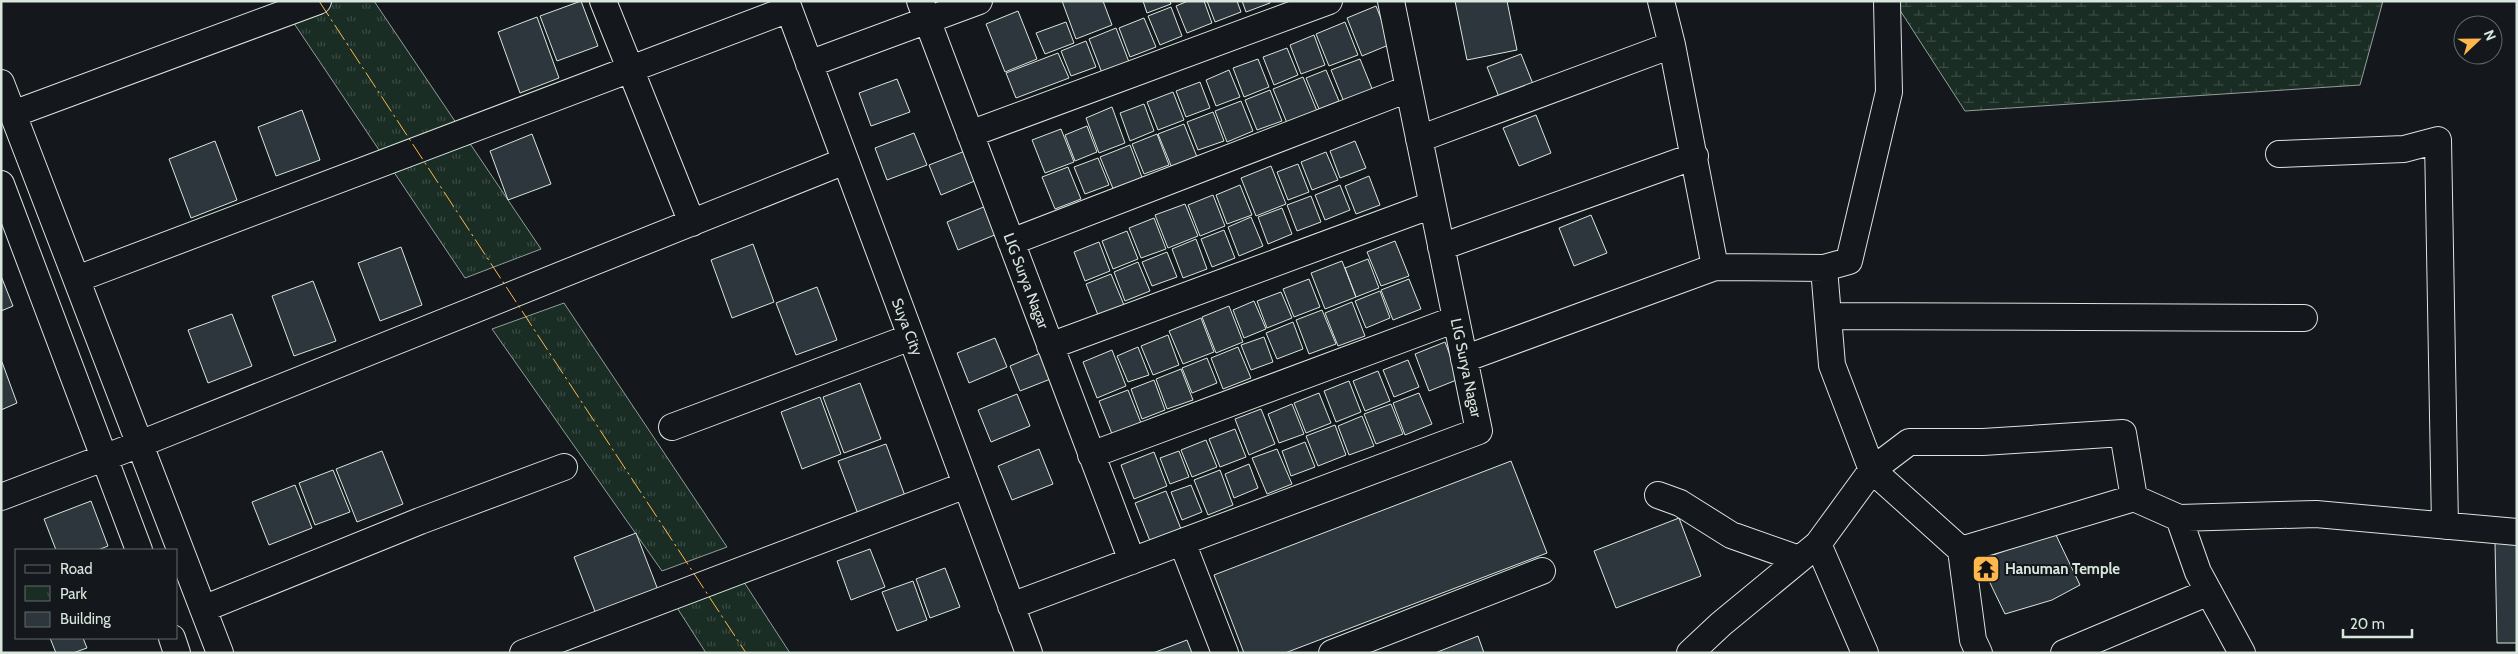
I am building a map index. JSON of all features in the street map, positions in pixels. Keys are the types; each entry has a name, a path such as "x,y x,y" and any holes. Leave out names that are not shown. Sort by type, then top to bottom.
{"street":[{"path":"13,114 318,1"},
{"path":"602,1 692,223"},
{"path":"810,64 923,11 979,1"},
{"path":"970,134 1329,1"},
{"name":"LIG Surya Nagar","path":"1011,606 1479,431 1418,140 1392,1"},
{"path":"1661,1 1672,45 1715,267"},
{"path":"1464,359 1715,267 1824,268 1848,261 1889,92 1887,1"},
{"path":"77,279 631,71 787,5"},
{"name":"Suya City","path":"787,5 1029,653"},
{"name":"LIG Surya Nagar","path":"923,11 1132,561"},
{"path":"1418,140 1672,45"},
{"path":"1,83 220,653"},
{"path":"1011,242 1408,89"},
{"path":"2279,154 2404,150 2438,140 2445,526"},
{"path":"1441,247 1694,156"},
{"path":"1,497 140,444 845,161"},
{"path":"1,184 139,549"},
{"path":"1050,346 1432,205"},
{"path":"1824,268 1832,365 1872,470 1961,550 1973,640 1979,653"},
{"path":"1828,316 2304,318"},
{"path":"1092,455 1456,318"},
{"path":"672,426 911,337"},
{"path":"1690,653 1809,552 1872,470 1909,442 1984,442 2122,432 2134,498"},
{"path":"203,609 420,521 564,467"},
{"path":"523,653 966,485"},
{"path":"1658,495 1680,503 1730,535 1809,552 1865,653"},
{"path":"1961,550 2134,498 2180,518 2316,514 2517,532"},
{"path":"2180,518 2198,572 2242,653"},
{"path":"1182,542 1225,653"},
{"path":"1332,653 1542,571"},
{"path":"2064,653 2209,592"},
{"path":"172,639 177,653"}],"green space":[{"path":"279,1 374,1 541,249 465,278"},
{"path":"1894,1 2383,1 2360,85 1965,111"},
{"path":"564,303 727,547 662,571 492,329"},
{"path":"742,579 790,653 706,653 674,603"}],"building":[{"path":"581,1 598,46 557,61 540,16"},
{"path":"1062,1 1103,1 1112,25 1076,39"},
{"path":"1143,1 1170,1 1171,4 1147,13"},
{"path":"1188,1 1204,1 1212,23 1187,33 1176,6"},
{"path":"1207,1 1237,1 1241,12 1215,22"},
{"path":"1242,1 1270,1 1270,3 1246,12"},
{"path":"1455,1 1507,1 1517,50 1467,60"},
{"path":"1376,6 1391,44 1362,56 1347,18"},
{"path":"1171,7 1182,36 1160,45 1148,16"},
{"path":"1018,11 1037,59 1005,72 986,24"},
{"path":"537,17 559,78 520,93 498,32"},
{"path":"1144,18 1156,47 1130,57 1119,28"},
{"path":"1066,22 1074,43 1045,54 1036,33"},
{"path":"1345,22 1358,55 1329,66 1316,34"},
{"path":"1116,28 1129,62 1102,73 1089,39"},
{"path":"1314,35 1325,65 1301,74 1290,45"},
{"path":"1086,41 1096,67 1071,76 1061,51"},
{"path":"1287,48 1298,75 1274,85 1263,57"},
{"path":"1058,53 1069,78 1016,98 1006,73"},
{"path":"1521,54 1533,84 1499,97 1487,67"},
{"path":"1258,59 1269,87 1244,97 1233,68"},
{"path":"1360,59 1373,91 1344,102 1331,70"},
{"path":"1229,70 1240,97 1216,106 1206,80"},
{"path":"1326,70 1339,101 1319,109 1306,78"},
{"path":"1303,77 1317,111 1287,123 1273,89"},
{"path":"897,79 910,112 871,126 859,93"},
{"path":"1200,82 1210,108 1186,117 1176,91"},
{"path":"1270,90 1282,121 1257,130 1245,100"},
{"path":"1173,92 1184,120 1158,130 1147,102"},
{"path":"1241,101 1253,131 1227,142 1215,111"},
{"path":"1144,104 1154,131 1130,141 1120,113"},
{"path":"1112,107 1125,143 1099,153 1086,118"},
{"path":"302,110 320,160 276,176 258,127"},
{"path":"1213,112 1224,141 1198,150 1187,122"},
{"path":"1536,115 1551,153 1519,166 1503,128"},
{"path":"1184,124 1197,157 1172,168 1158,134"},
{"path":"1087,126 1097,152 1075,161 1065,135"},
{"path":"1061,129 1074,162 1045,173 1032,140"},
{"path":"914,133 927,165 887,180 875,148"},
{"path":"532,134 551,184 508,200 490,151"},
{"path":"1157,134 1169,165 1144,174 1132,144"},
{"path":"215,141 237,200 191,218 169,159"},
{"path":"1355,141 1366,168 1340,178 1330,151"},
{"path":"1130,145 1143,180 1114,191 1100,157"},
{"path":"965,151 977,180 941,195 929,165"},
{"path":"1326,152 1338,180 1312,190 1301,162"},
{"path":"1098,158 1109,185 1085,194 1074,167"},
{"path":"1298,164 1309,192 1288,200 1277,172"},
{"path":"1271,166 1286,204 1256,216 1241,178"},
{"path":"1068,167 1081,199 1055,209 1042,177"},
{"path":"1369,176 1380,205 1356,214 1345,186"},
{"path":"1240,185 1252,215 1227,224 1216,195"},
{"path":"1340,185 1350,210 1325,220 1315,195"},
{"path":"1213,195 1225,226 1200,236 1188,205"},
{"path":"1311,196 1321,222 1297,231 1287,205"},
{"path":"1185,204 1198,236 1168,248 1155,215"},
{"path":"986,206 997,234 958,250 947,222"},
{"path":"1282,208 1292,234 1268,244 1258,217"},
{"path":"1591,215 1607,253 1574,266 1559,228"},
{"path":"1251,217 1263,246 1239,256 1228,227"},
{"path":"1154,218 1166,249 1141,258 1129,228"},
{"path":"1224,230 1235,258 1212,267 1201,239"},
{"path":"1127,231 1138,259 1113,269 1102,241"},
{"path":"1196,239 1207,269 1183,278 1172,249"},
{"path":"1395,241 1409,276 1381,286 1367,252"},
{"path":"1099,242 1110,271 1085,281 1074,252"},
{"path":"753,244 774,302 732,318 711,260"},
{"path":"401,247 422,305 380,321 358,263"},
{"path":"1167,252 1177,277 1152,286 1142,262"},
{"path":"1368,259 1379,288 1356,297 1345,268"},
{"path":"1342,261 1356,297 1325,309 1311,273"},
{"path":"1138,262 1150,291 1125,301 1114,272"},
{"path":"1111,274 1124,305 1098,315 1086,284"},
{"path":"1,276 13,306 1,311"},
{"path":"1309,279 1320,307 1294,317 1283,289"},
{"path":"1409,279 1421,309 1393,320 1381,290"},
{"path":"313,281 336,341 294,356 272,296"},
{"path":"817,287 837,340 796,355 776,303"},
{"path":"1380,291 1390,318 1366,328 1355,301"},
{"path":"1281,292 1292,318 1267,328 1257,301"},
{"path":"1254,301 1266,329 1244,338 1233,310"},
{"path":"1352,302 1365,336 1338,346 1325,313"},
{"path":"1229,306 1243,342 1216,353 1202,317"},
{"path":"1322,310 1336,344 1309,354 1296,320"},
{"path":"232,314 252,366 208,383 188,330"},
{"path":"1201,318 1214,352 1183,364 1169,331"},
{"path":"1293,322 1303,349 1277,359 1266,333"},
{"path":"1168,335 1179,365 1153,375 1141,346"},
{"path":"1264,337 1273,362 1251,370 1241,345"},
{"path":"995,338 1007,367 969,383 957,353"},
{"path":"1445,342 1459,379 1429,391 1415,354"},
{"path":"1138,347 1149,375 1128,382 1117,356"},
{"path":"1238,347 1251,378 1223,389 1211,358"},
{"path":"1112,350 1126,386 1097,398 1083,362"},
{"path":"1043,352 1053,378 1020,391 1010,366"},
{"path":"1207,358 1217,383 1192,393 1182,368"},
{"path":"1408,360 1419,387 1394,397 1383,370"},
{"path":"1,363 17,403 1,410"},
{"path":"1181,369 1193,400 1167,409 1156,379"},
{"path":"1378,371 1390,401 1365,411 1353,381"},
{"path":"1154,380 1165,410 1142,419 1131,389"},
{"path":"1349,381 1361,412 1336,422 1324,391"},
{"path":"860,383 881,439 844,453 823,397"},
{"path":"1128,390 1143,428 1114,439 1099,401"},
{"path":"1319,393 1331,423 1306,433 1294,403"},
{"path":"1419,393 1432,424 1405,435 1393,403"},
{"path":"1017,394 1030,426 991,442 978,410"},
{"path":"820,397 841,454 802,469 781,412"},
{"path":"1292,404 1304,434 1279,443 1268,414"},
{"path":"1391,404 1403,434 1376,444 1364,414"},
{"path":"1261,409 1275,444 1249,455 1235,419"},
{"path":"1362,416 1374,446 1349,455 1338,426"},
{"path":"1335,425 1346,455 1318,466 1306,436"},
{"path":"1235,429 1246,457 1220,467 1209,439"},
{"path":"1206,440 1217,467 1192,477 1181,450"},
{"path":"1305,442 1315,467 1291,476 1282,451"},
{"path":"886,444 905,496 858,514 838,461"},
{"path":"1039,449 1053,484 1012,500 998,466"},
{"path":"1277,449 1292,484 1267,494 1252,458"},
{"path":"382,451 403,504 357,522 336,469"},
{"path":"1179,451 1189,477 1170,484 1160,458"},
{"path":"1154,452 1167,486 1134,499 1121,465"},
{"path":"1511,461 1547,553 1285,653 1244,653 1214,575"},
{"path":"1249,464 1258,488 1234,498 1225,474"},
{"path":"333,470 350,512 315,525 299,483"},
{"path":"1220,470 1233,505 1208,515 1194,480"},
{"path":"295,485 312,528 269,545 252,502"},
{"path":"1191,485 1202,512 1182,520 1171,492"},
{"path":"1166,491 1181,529 1150,541 1135,503"},
{"path":"91,501 108,546 100,549 56,549 44,519"},
{"path":"1679,518 1701,576 1616,608 1594,551"},
{"path":"636,533 658,590 596,614 574,557"},
{"path":"2055,533 2080,585 2052,600 2005,614 1979,560"},
{"path":"2495,542 2517,542 2517,643 2497,643"},
{"path":"870,549 885,587 851,600 837,561"},
{"path":"945,568 960,607 930,618 916,579"},
{"path":"913,581 927,620 897,631 882,592"},
{"path":"1478,636 1484,653 1435,653"},
{"path":"50,639 83,639 87,648 73,653 56,653"},
{"path":"1187,640 1192,653 1153,653"}],"power":[{"path":"319,1 746,653"}],"place":[{"name":"Hanuman Temple","path":"1986,569"}]}
